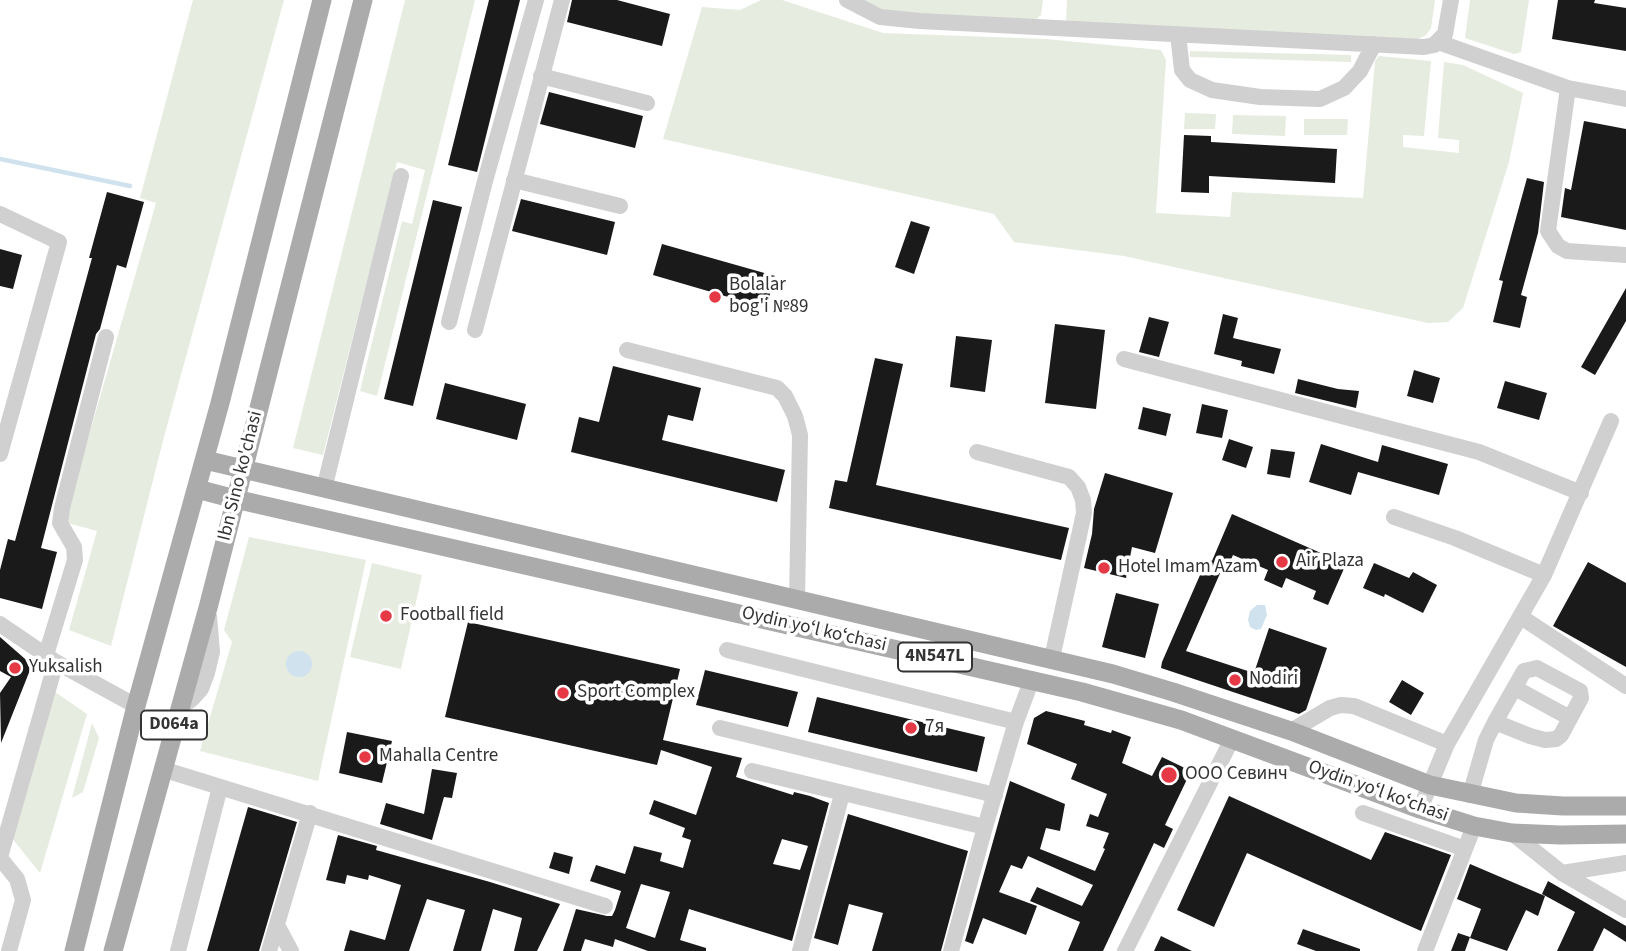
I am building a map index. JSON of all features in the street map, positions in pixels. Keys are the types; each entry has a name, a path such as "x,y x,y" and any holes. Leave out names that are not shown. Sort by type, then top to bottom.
{"main road":[{"name":"Ibn Sino ko'chasi","path":"74,951 136,706 205,460 322,0"},
{"name":"Ibn Sino ko'chasi","path":"113,951 209,604 363,0"},
{"name":"Oydin yoʻl koʻchasi","path":"205,460 1052,658 1173,692 1291,731 1430,785 1470,795 1517,803 1626,806"},
{"name":"Oydin yoʻl koʻchasi","path":"197,489 1032,679 1169,717 1420,809 1474,826 1512,833 1626,834"}],"street":[{"path":"449,322 485,181 537,0"},
{"path":"475,330 562,0"},
{"path":"847,0 880,17 1424,47 1438,42 1447,30 1451,0"},
{"path":"1178,34 1182,69 1190,80 1212,90 1260,97 1320,99 1344,88 1360,71 1374,44"},
{"path":"1438,42 1568,88 1626,99"},
{"path":"541,76 647,103"},
{"path":"1568,88 1548,231 1558,247 1567,251 1626,255"},
{"path":"324,489 401,176"},
{"path":"485,181 620,206"},
{"path":"0,214 59,242 0,454"},
{"path":"9,951 23,900 17,879 0,858 75,560 74,547 60,523 62,508 106,337"},
{"path":"627,350 777,388 785,396 795,416 800,436 797,600"},
{"path":"1124,359 1479,452 1581,494"},
{"path":"1420,809 1447,744 1544,575 1611,421"},
{"path":"977,452 1069,477 1078,487 1083,500 1083,513 1052,658"},
{"path":"1394,517 1455,538 1544,575"},
{"path":"1521,617 1626,686"},
{"path":"0,624 51,658 136,706"},
{"path":"727,650 1016,722"},
{"path":"1470,795 1486,740 1495,722 1528,668 1546,671 1580,691 1581,698 1561,735 1556,738 1545,740 1495,722"},
{"path":"951,951 1016,722 1032,679"},
{"path":"1515,688 1570,718"},
{"path":"1291,731 1329,708 1354,706 1447,744"},
{"path":"720,728 995,795"},
{"path":"1125,951 1232,738"},
{"path":"162,769 605,906"},
{"path":"752,771 985,827"},
{"path":"178,951 220,787"},
{"path":"800,951 842,794"},
{"path":"1389,823 1396,800"},
{"path":"269,951 310,813"},
{"path":"1363,814 1465,849"},
{"path":"1425,951 1474,826"},
{"path":"1512,833 1562,873 1626,910"},
{"path":"1562,873 1626,863"},
{"path":"277,925 291,951"}],"shaded area":[{"path":"193,0 284,0 165,433 111,646 69,630 97,531 64,522 156,203 140,198"},
{"path":"405,0 475,0 377,396 360,391 402,221 412,224 425,170 397,162 323,455 293,448"},
{"path":"761,0 782,0 883,33 1046,39 1161,50 1166,60 1156,213 1230,217 1232,192 1363,198 1375,61 1379,56 1431,61 1424,136 1403,135 1403,147 1459,153 1459,140 1438,138 1444,62 1463,65 1523,93 1509,162 1463,308 1448,322 1428,323 1124,256 1014,242 994,214 663,139 702,7 740,10"},
{"path":"865,0 1043,0 1041,15 1035,20 883,12 867,4"},
{"path":"1067,0 1435,0 1431,28 1426,35 1418,39 1066,25"},
{"path":"1470,0 1529,0 1521,52 1514,54 1465,38"},
{"path":"1190,51 1351,55 1351,62 1190,57"},
{"path":"1185,113 1216,114 1215,129 1184,129"},
{"path":"1233,115 1286,116 1285,136 1232,134"},
{"path":"1304,119 1348,119 1347,135 1304,135"},
{"path":"249,537 366,560 318,781 200,751 232,642 224,630"},
{"name":"Football field","path":"372,563 422,575 401,669 350,657"},
{"path":"55,692 87,714 40,873 11,837"},
{"path":"92,723 99,738 83,792 72,798"}],"water":[{"path":"1257,605 1265,605 1267,615 1261,629 1256,630 1250,627 1248,620 1250,611"},
{"path":"299,651 308,655 312,664 308,673 299,677 290,673 286,664 290,655"}],"building":[{"path":"489,0 520,0 477,172 448,165"},
{"path":"572,0 617,0 670,14 662,46 567,22"},
{"path":"1558,0 1595,0 1594,3 1626,8 1626,51 1552,39"},
{"path":"549,92 643,116 635,148 540,124"},
{"path":"1584,121 1626,129 1626,230 1561,217 1565,188 1571,190"},
{"path":"1184,135 1211,136 1211,142 1337,149 1335,183 1209,176 1209,193 1181,192"},
{"path":"1527,178 1544,182 1538,233 1521,295 1527,297 1520,328 1493,322 1503,281 1499,280"},
{"path":"107,192 144,202 126,268 117,265 100,329 96,334 41,548 57,552 42,609 0,598 0,570 8,539 15,541 92,258 89,258"},
{"path":"521,199 615,222 607,255 512,231"},
{"path":"433,200 462,207 413,406 384,399"},
{"path":"911,221 930,227 914,274 895,267"},
{"path":"662,244 775,276 766,308 653,275"},
{"path":"0,249 22,255 13,289 0,286"},
{"path":"1626,288 1626,321 1595,375 1581,367"},
{"path":"1223,314 1238,318 1233,338 1281,349 1274,374 1241,366 1242,361 1214,354"},
{"path":"1149,317 1169,322 1159,357 1139,352"},
{"path":"1055,324 1105,330 1096,409 1045,403"},
{"path":"956,336 992,340 985,392 950,387"},
{"path":"875,358 903,364 876,485 1069,528 1061,560 829,508 835,480 847,482"},
{"path":"613,366 701,388 693,421 668,415 662,440 785,470 777,502 571,452 579,417 599,422"},
{"path":"1414,370 1440,378 1433,403 1407,396"},
{"path":"1298,379 1359,391 1356,408 1295,393"},
{"path":"1505,381 1547,393 1539,420 1497,408"},
{"path":"445,383 526,404 517,440 436,419"},
{"path":"1202,404 1228,410 1222,438 1196,433"},
{"path":"1143,407 1171,414 1166,436 1138,429"},
{"path":"1229,439 1253,447 1246,468 1222,460"},
{"path":"1321,444 1378,462 1382,445 1448,464 1439,495 1358,472 1351,495 1309,482"},
{"path":"1271,449 1295,452 1290,478 1267,474"},
{"path":"1105,473 1173,493 1155,553 1132,547 1126,578 1084,568 1092,534 1094,509"},
{"path":"1232,514 1346,564 1328,605 1313,599 1316,591 1286,578 1282,588 1264,580 1268,570 1233,555 1229,564 1225,562 1186,651 1254,673 1269,628 1327,648 1306,710 1299,714 1161,668 1207,559 1212,561"},
{"path":"1588,562 1626,583 1626,667 1553,626"},
{"path":"1374,563 1409,578 1413,572 1437,585 1423,613 1385,594 1384,597 1363,588"},
{"path":"1116,593 1159,604 1145,658 1102,647"},
{"path":"468,622 680,669 663,740 742,758 736,777 829,803 792,941 689,909 680,940 706,948 706,951 648,951 615,939 613,947 585,939 581,951 563,951 576,909 607,916 612,916 615,910 621,891 590,881 596,865 625,874 634,846 662,853 660,861 683,868 691,840 682,837 685,828 649,814 654,800 696,815 712,767 661,750 657,765 445,717","holes":["782,839 808,846 800,870 773,864","641,884 670,892 655,938 626,928"]},
{"path":"0,637 32,665 1,743 0,693 11,677 0,671"},
{"path":"705,670 798,692 788,727 696,705"},
{"path":"1402,680 1424,693 1411,715 1389,702"},
{"path":"817,697 985,737 977,772 808,732"},
{"path":"1046,711 1085,721 1084,725 1131,737 1122,763 1152,776 1162,757 1191,771 1165,825 1173,829 1164,848 1154,843 1103,951 1068,951 1080,922 1030,901 1037,887 1082,906 1093,885 1028,856 1022,869 1011,865 999,892 1037,906 1026,935 983,918 973,944 965,941 1010,781 1065,804 1060,831 1046,828 1040,849 1095,871 1105,849 1103,848 1109,833 1086,826 1090,814 1098,817 1107,794 1071,779 1077,764 1027,744 1034,718"},
{"name":"Mahalla Centre","path":"347,732 392,741 382,783 339,773"},
{"path":"432,769 457,773 452,798 444,797 432,840 380,824 386,803 424,814"},
{"path":"1229,796 1371,860 1385,832 1451,855 1421,931 1247,853 1214,927 1177,910"},
{"path":"248,807 297,822 259,951 207,951"},
{"path":"848,814 968,851 941,951 872,951 883,913 849,904 838,945 814,938"},
{"path":"338,835 377,846 376,850 560,904 537,951 514,951 522,918 493,909 481,951 453,951 465,910 427,899 409,951 344,951 350,930 385,940 401,885 369,875 368,880 347,875 345,884 326,880"},
{"path":"554,852 573,857 569,874 549,868"},
{"path":"1470,864 1545,896 1538,916 1526,910 1507,951 1470,938 1481,909 1457,899"},
{"path":"1548,881 1626,926 1626,942 1604,928 1593,951 1557,951 1575,912 1542,894"},
{"path":"1303,929 1360,951 1316,951 1297,944"},
{"path":"1458,933 1470,937 1465,951 1451,951"},
{"path":"1161,936 1192,951 1154,951"}],"waterway":[{"path":"0,159 130,186"}],"place":[{"name":"Bolalar bog'i №89","path":"715,297"},
{"name":"Air Plaza","path":"1282,562"},
{"name":"Hotel Imam Azam","path":"1104,568"},
{"name":"Football field","path":"386,616"},
{"name":"Yuksalish","path":"15,668"},
{"name":"Nodiri","path":"1235,680"},
{"name":"Sport Complex","path":"563,693"},
{"name":"7я","path":"911,728"},
{"name":"Mahalla Centre","path":"365,757"},
{"name":"ООО Севинч","path":"1169,775"}]}
